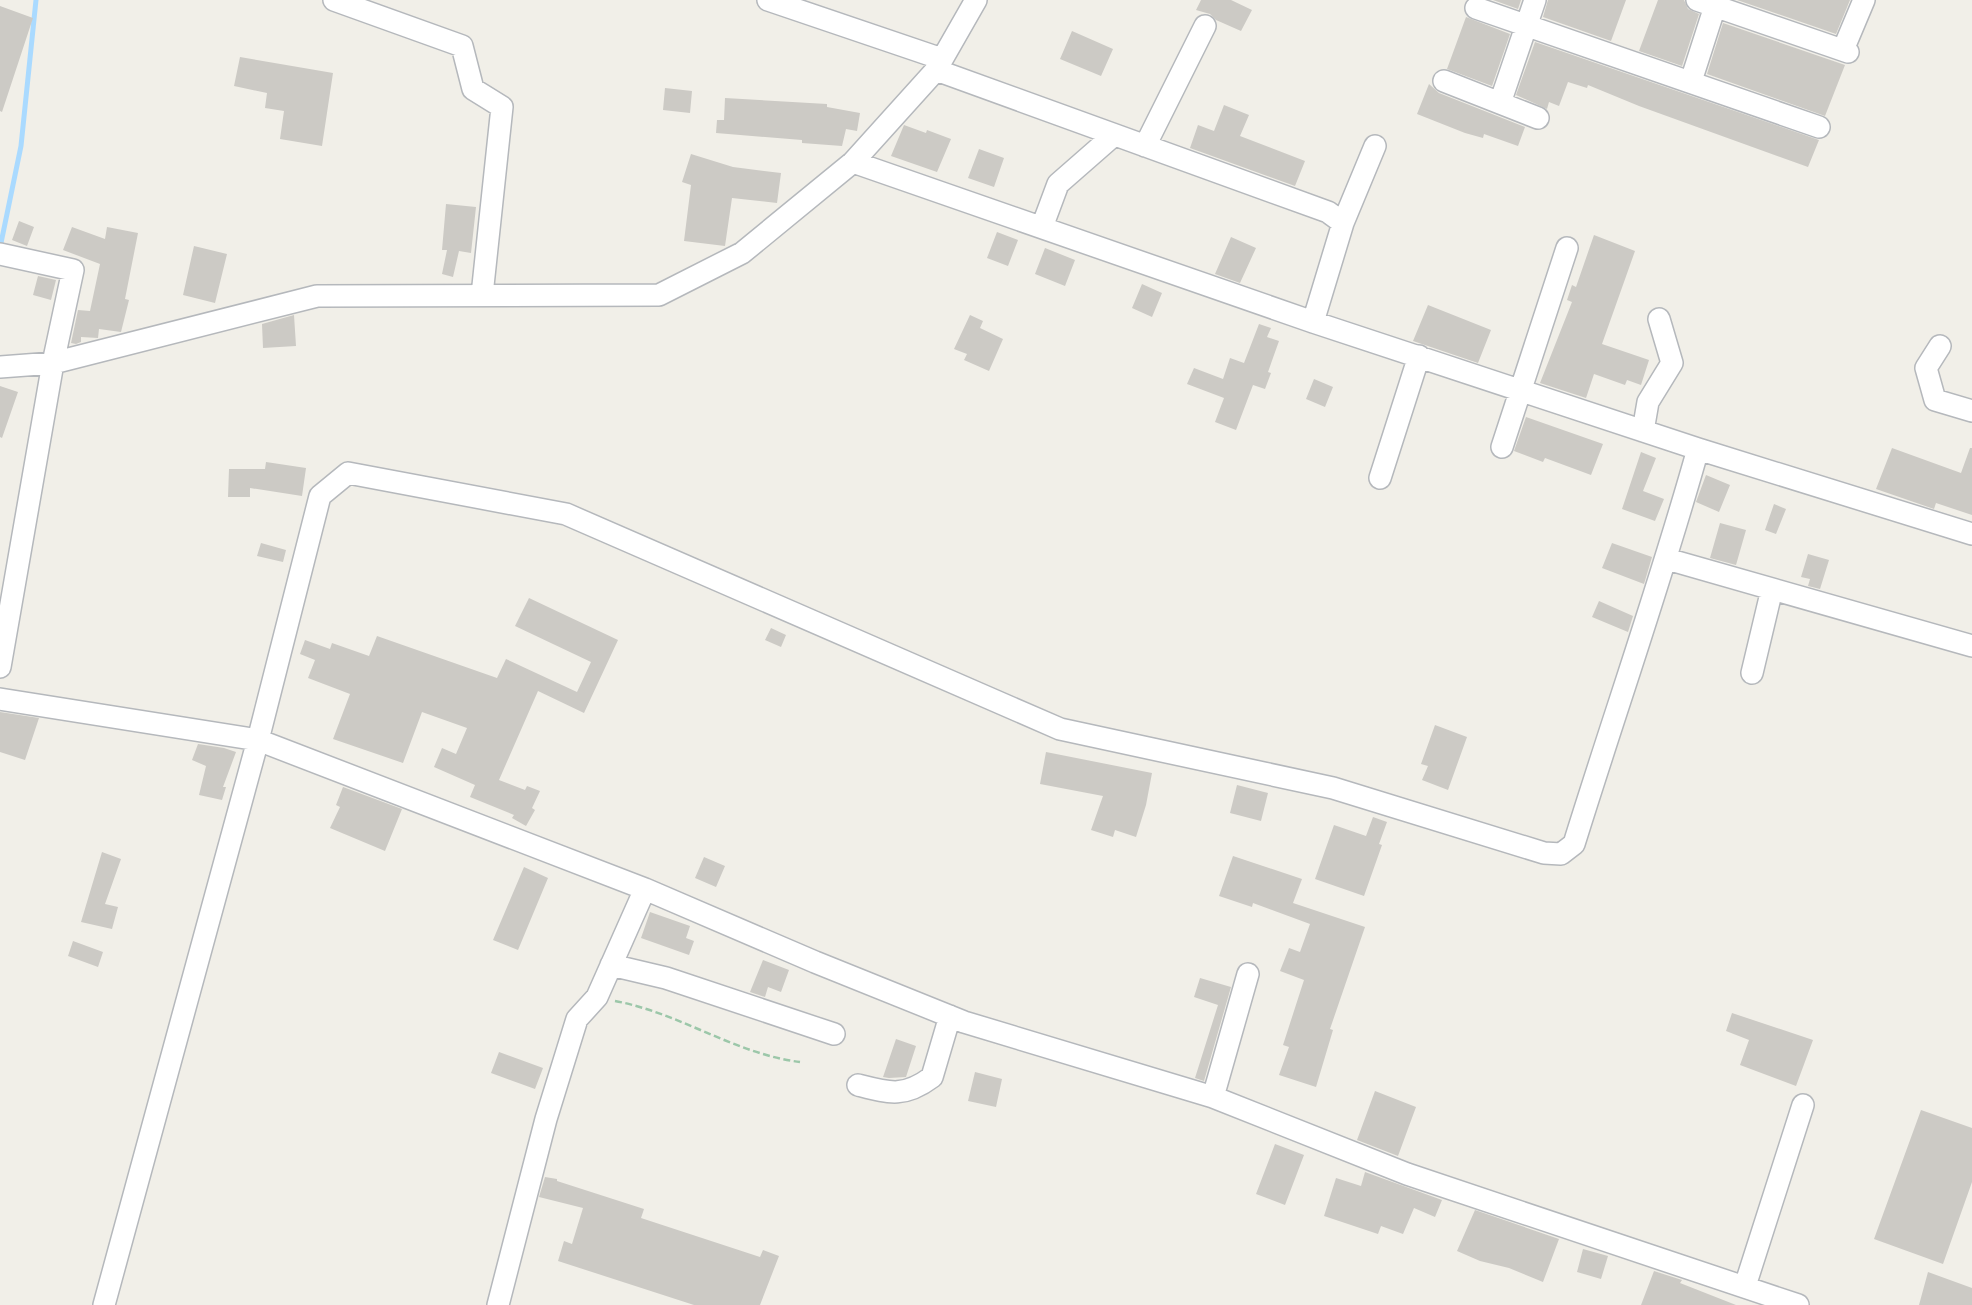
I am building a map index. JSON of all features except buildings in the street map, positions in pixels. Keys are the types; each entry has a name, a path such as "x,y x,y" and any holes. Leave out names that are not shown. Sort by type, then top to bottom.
{"street":[{"path":"334,0 462,46 473,89 502,107 482,295"},
{"path":"768,0 939,64 1114,135 1328,212 1343,223"},
{"path":"0,367 53,363 317,296 659,295 742,253 853,162 939,64 976,0"},
{"path":"1500,103 1535,0"},
{"path":"1691,81 1710,2 1846,51 1864,0"},
{"path":"1476,8 1819,127"},
{"path":"1145,146 1205,26"},
{"path":"1444,80 1538,118"},
{"path":"1042,227 1058,184 1114,135"},
{"path":"1313,321 1343,223 1375,146"},
{"path":"853,162 1313,321 1643,431 1972,534"},
{"path":"1502,447 1567,248"},
{"path":"0,254 73,270 53,363 0,667"},
{"path":"1643,431 1648,402 1672,363 1659,319"},
{"path":"1940,346 1926,368 1935,400 1972,411"},
{"path":"1380,478 1419,356"},
{"path":"104,1305 258,740 320,496 348,473 566,514 1060,729 1333,788 1544,853 1561,854 1574,844 1635,649 1667,559 1698,449"},
{"path":"1667,559 1972,646"},
{"path":"1752,673 1772,589"},
{"path":"0,699 258,740 645,889 950,1016 1213,1097 1407,1174 1798,1305"},
{"path":"498,1305 546,1119 576,1019 597,997 645,889"},
{"path":"611,965 666,978 834,1034"},
{"path":"1213,1097 1248,974"},
{"path":"858,1085 891,1094 908,1091 932,1077 950,1016"},
{"path":"1745,1286 1803,1105"}],"path":[{"path":"597,997 645,1006 752,1052 800,1062"}],"waterway":[{"path":"1,243 21,146 36,0"}]}
